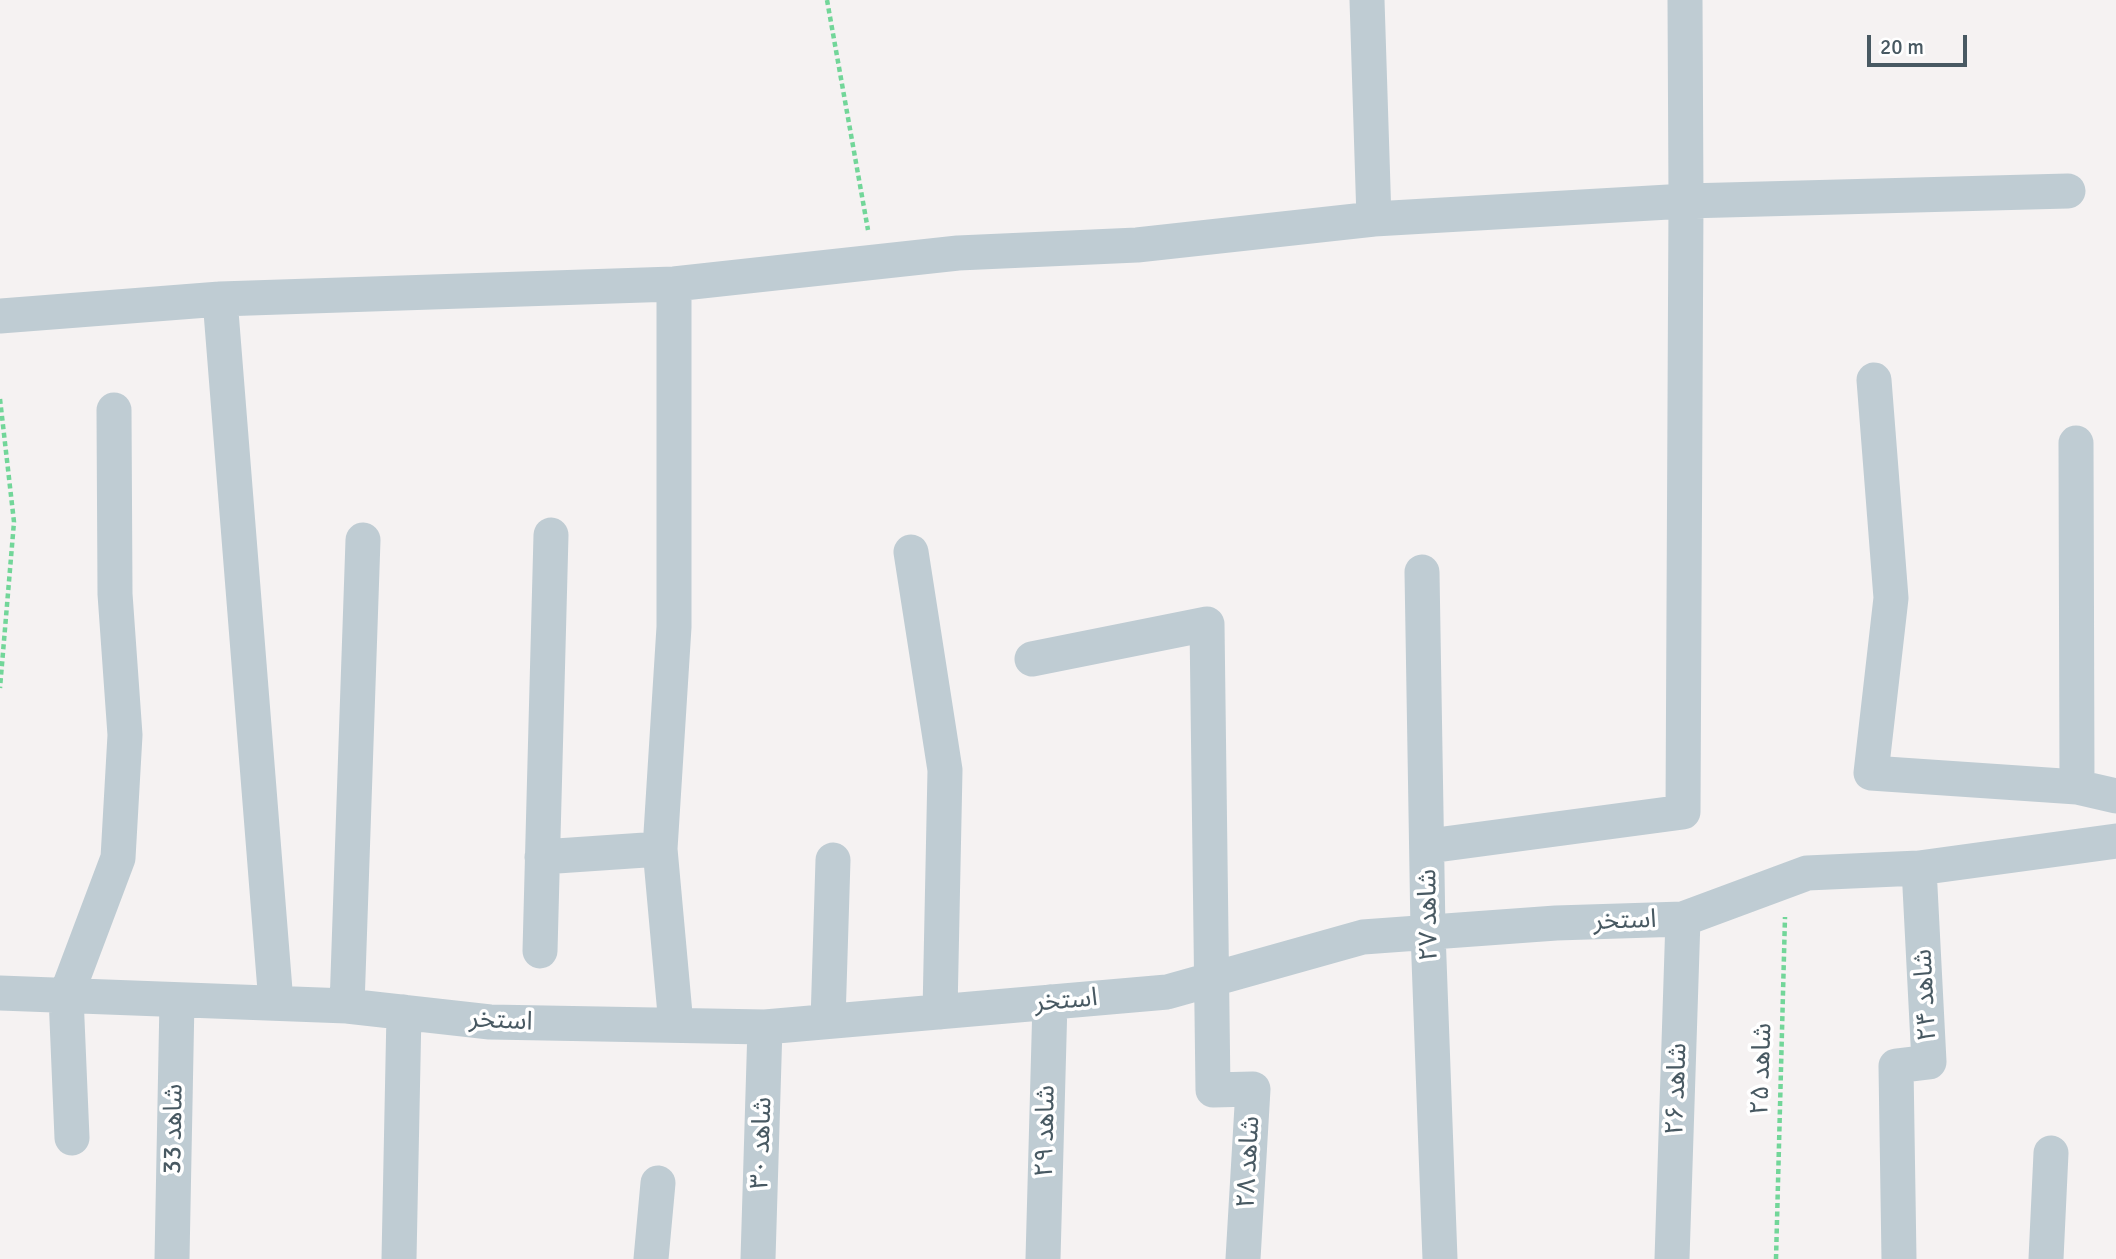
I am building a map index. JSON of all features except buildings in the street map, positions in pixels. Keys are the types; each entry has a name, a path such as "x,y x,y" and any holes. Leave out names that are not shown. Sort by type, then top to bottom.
{"street":[{"path":"1367,0 1374,219"},
{"path":"1429,846 1683,812 1685,0"},
{"path":"0,316 220,299 674,284 958,253 1137,245 1374,219 1686,201 2068,191"},
{"path":"674,284 674,627 660,849 676,1025"},
{"path":"220,299 276,1003"},
{"path":"1874,380 1891,598 1871,773 2077,787 2116,796"},
{"path":"72,1138 66,996 118,858 125,735 114,594 114,410"},
{"path":"2076,443 2077,787"},
{"path":"540,951 551,535"},
{"path":"347,1006 363,540"},
{"path":"911,552 945,770 940,1012"},
{"name":"شاهد ۲۷","path":"1422,572 1429,846 1428,932 1440,1259"},
{"path":"1032,659 1208,624 1210,980"},
{"name":"استخر","path":"0,993 347,1006 491,1022 765,1027 1167,992 1363,937 1556,923 1683,919 1807,873 1919,868 2116,841"},
{"path":"542,857 660,849"},
{"path":"828,1021 833,860"},
{"name":"شاهد ۲۴","path":"1899,1259 1896,1066 1929,1062 1919,868"},
{"name":"شاهد ۲۶","path":"1672,1259 1683,919"},
{"name":"شاهد ۲۸","path":"1210,980 1213,1090 1253,1089 1243,1259"},
{"name":"شاهد 33","path":"172,1259 177,999"},
{"name":"شاهد ۲۹","path":"1043,1259 1050,1002"},
{"path":"399,1259 404,1012"},
{"name":"شاهد ۳۰","path":"758,1259 765,1027"},
{"path":"2046,1259 2051,1153"},
{"path":"651,1259 658,1183"}],"path":[{"path":"827,0 873,262"},
{"path":"0,399 14,522 0,688"},
{"name":"شاهد ۲۵","path":"1776,1259 1786,880"}]}
